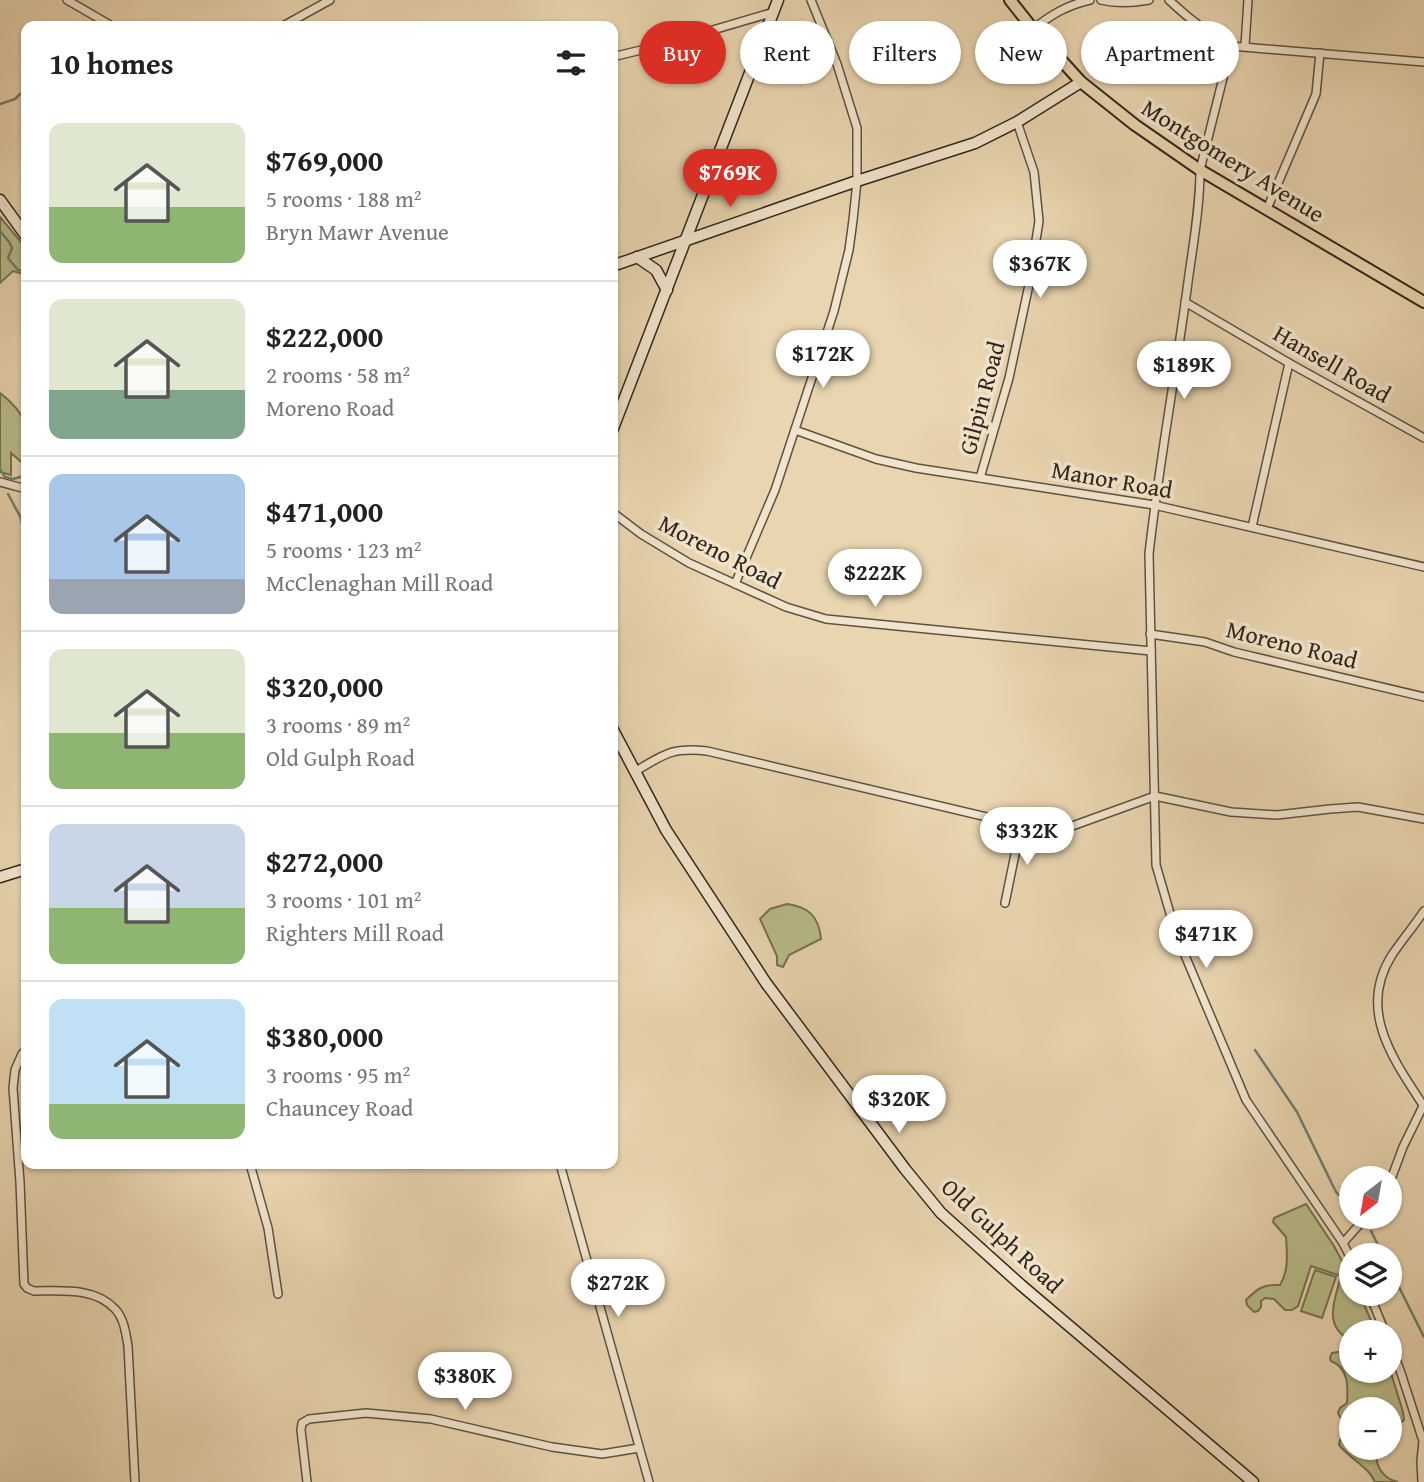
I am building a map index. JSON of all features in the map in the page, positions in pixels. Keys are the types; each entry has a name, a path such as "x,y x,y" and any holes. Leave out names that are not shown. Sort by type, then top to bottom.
{"main road":[{"name":"Montgomery Avenue","path":"1010,0 1027,21"},
{"name":"Montgomery Avenue","path":"1067,67 1081,82"},
{"name":"Montgomery Avenue","path":"1084,84 1135,125 1200,170 1424,302"}],"street":[{"path":"67,0 103,21"},
{"path":"291,21 330,0"},
{"path":"618,416 778,0"},
{"path":"735,584 775,490 834,312 849,250 858,181 857,128 837,64 811,0"},
{"path":"1044,21 1058,11 1090,0"},
{"path":"1101,0 1131,3 1149,0"},
{"path":"1169,0 1195,21"},
{"path":"1245,47 1248,0"},
{"path":"618,56 774,12"},
{"path":"1239,47 1424,62"},
{"path":"1267,209 1316,94 1320,53"},
{"path":"618,264 975,143 1017,122 1081,82"},
{"path":"1222,84 1200,170 1200,189 1185,302 1149,554 1156,865 1176,934 1242,1092 1343,1243 1355,1229"},
{"name":"Gilpin Road","path":"980,478 1009,379 1029,285 1039,221 1034,172 1017,122"},
{"path":"0,200 21,229"},
{"path":"637,257 656,270 667,290"},
{"name":"Hansell Road","path":"1185,302 1424,438"},
{"path":"1252,527 1289,363"},
{"name":"Manor Road","path":"795,430 876,459 916,468 1154,505 1424,567"},
{"path":"0,482 21,488"},
{"name":"Moreno Road","path":"618,517 666,550 701,569 786,607 826,619 1151,652"},
{"name":"Moreno Road","path":"1150,634 1205,642 1234,652 1424,697"},
{"name":"Old Gulph Road","path":"618,739 666,830 766,983 905,1169 942,1213 1021,1286 1253,1482"},
{"path":"636,771 672,752 686,749 707,751 1045,829 1064,829 1155,796 1231,812 1276,815 1359,807 1424,819"},
{"path":"1005,903 1021,825"},
{"path":"0,877 21,871"},
{"path":"1395,1166 1424,1104 1388,1048 1378,1006 1380,985 1391,956 1424,911"},
{"path":"21,1056 15,1070 13,1088 20,1182 23,1280 27,1288 34,1291 78,1291 99,1298 116,1310 124,1327 128,1346 135,1482"},
{"path":"251,1169 268,1228 278,1294"},
{"path":"561,1169 649,1482"},
{"path":"1402,1376 1423,1440 1422,1482"},
{"path":"307,1482 302,1423 309,1419 366,1413 431,1419 577,1451 602,1454 639,1448"}],"green space":[{"path":"0,217 21,242 21,273 13,271 0,283"},
{"path":"0,393 21,415 21,462 11,453 11,475 0,472"},
{"path":"787,904 812,914 821,939 789,955 783,967 777,965 777,956 760,919 770,909"},
{"path":"1306,1204 1339,1255 1339,1275 1311,1266 1298,1306 1285,1310 1274,1299 1265,1298 1258,1311 1254,1312 1246,1300 1265,1286 1280,1285 1285,1274 1286,1237 1273,1222 1274,1218"},
{"path":"1315,1270 1336,1277 1322,1318 1301,1311"},
{"path":"1339,1284 1339,1306 1365,1306 1371,1320 1339,1320 1339,1331 1334,1320 1334,1303"},
{"path":"1339,1352 1339,1366 1331,1361 1332,1353"},
{"path":"1346,1383 1394,1383 1398,1397 1347,1397"},
{"path":"1355,1460 1377,1460 1383,1474 1398,1482 1375,1482"}],"waterway":[{"path":"0,104 15,99 21,93"},
{"path":"0,231 12,248 8,258 21,270"},
{"path":"0,469 5,477 21,477"},
{"path":"8,494 21,518"},
{"path":"1255,1050 1297,1112 1339,1195"},
{"path":"1371,1231 1377,1243"},
{"path":"1402,1293 1424,1337"}]}
